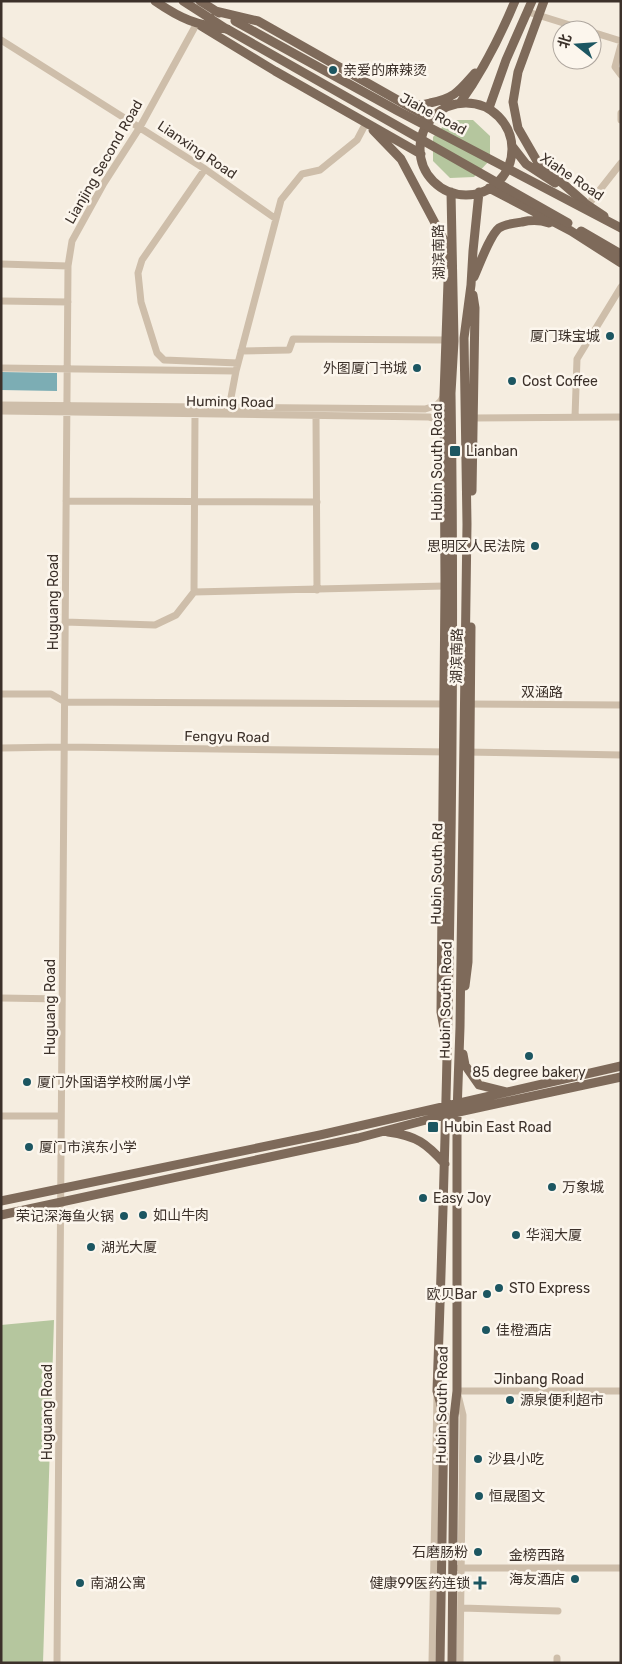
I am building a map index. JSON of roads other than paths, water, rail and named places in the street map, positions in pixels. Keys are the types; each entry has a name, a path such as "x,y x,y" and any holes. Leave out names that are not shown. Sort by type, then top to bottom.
{"main road":[{"path":"155,1 175,15 199,24 420,154"},
{"name":"Jiahe Road","path":"183,1 227,29 569,227"},
{"path":"200,1 215,11 258,21 430,120"},
{"path":"460,103 475,82 504,29 515,1"},
{"path":"489,108 506,60 532,1"},
{"path":"544,1 518,72 513,102 518,128 537,161 586,204"},
{"name":"Jiahe Road","path":"215,11 398,111 621,227"},
{"path":"199,24 227,29"},
{"path":"395,99 416,106 446,100 458,92 486,62"},
{"path":"460,103 472,103 489,108 503,121 509,133 512,146 510,161 503,175 489,188 479,192 464,194 451,192 436,185 423,165 420,154 424,130 430,120 438,112 460,103"},
{"path":"366,123 401,159 444,240 449,266"},
{"name":"Xiahe Road","path":"512,146 526,164 621,227"},
{"path":"489,188 621,254"},
{"name":"湖滨南路","path":"448,704 451,392 454,341 451,192"},
{"name":"湖滨南路","path":"467,704 464,338 471,285 479,192"},
{"path":"471,285 485,251 498,229 509,224 541,221 569,227 621,263"},
{"path":"448,1049 441,1012 443,752 448,704 444,586 444,395 449,266 453,232"},
{"name":"湖滨南路","path":"460,1027 468,962 462,752 467,704 473,418 475,308 471,285"},
{"name":"Hubin South Rd","path":"446,1105 462,752 448,704"},
{"path":"460,1027 464,1065 479,1085 507,1092"},
{"name":"Hubin South Road","path":"452,1663 458,1568 454,1417 456,1391 457,1113 460,1027"},
{"path":"1,1201 320,1135 621,1066"},
{"path":"358,1138 445,1115 621,1077"},
{"name":"Hubin South Road","path":"440,1663 444,1415 437,1392 446,1105"},
{"path":"1,1215 388,1132 408,1135 428,1146 445,1164"}],"street":[{"path":"528,12 555,20"},
{"name":"Lianjing Second Road","path":"67,409 68,266 72,241 104,183 140,127 199,24"},
{"path":"602,36 621,43 615,67 621,74"},
{"name":"Lianxing Road","path":"1,40 205,169 276,219"},
{"path":"621,113 621,120"},
{"path":"229,408 241,350 281,200 302,174 320,170 357,140 366,123"},
{"path":"586,204 621,163"},
{"path":"205,169 142,260 138,273 141,302 157,353 164,360 238,363"},
{"path":"1,264 68,266"},
{"path":"574,417 577,359 621,287"},
{"path":"1,301 68,302"},
{"path":"241,350 289,350 293,338 445,340"},
{"path":"1,368 236,371"},
{"name":"Huming Road","path":"1,411 229,408 425,409 436,406 444,395"},
{"name":"Huming Road","path":"1,405 195,414 429,417 437,419 444,440"},
{"name":"Huguang Road","path":"57,1663 67,409"},
{"path":"65,622 154,625 176,615 194,592 195,414"},
{"path":"316,416 317,590"},
{"path":"473,418 621,417"},
{"path":"66,501 317,502"},
{"path":"194,592 444,586"},
{"path":"1,694 51,694 64,702 448,704"},
{"name":"双涵路","path":"467,704 621,706"},
{"name":"Fengyu Road","path":"1,748 64,747 621,755"},
{"path":"1,998 62,999"},
{"path":"1,1116 61,1116"},
{"name":"Jinbang Road","path":"456,1391 621,1391"},
{"path":"432,1663 435,1414 437,1392"},
{"path":"458,1568 462,1608 460,1663"},
{"name":"金榜西路","path":"458,1568 621,1568"},
{"path":"462,1608 558,1610"}],"water":[{"path":"1,372 57,373 57,391 1,390"}],"place":[{"name":"亲爱的麻辣烫","path":"333,70"},
{"name":"厦门珠宝城","path":"610,336"},
{"name":"外图厦门书城","path":"417,368"},
{"name":"Cost Coffee","path":"512,381"},
{"name":"Lianban","path":"455,451"},
{"name":"思明区人民法院","path":"535,546"},
{"name":"85 degree bakery","path":"529,1056"},
{"name":"厦门外国语学校附属小学","path":"27,1082"},
{"name":"Hubin East Road","path":"433,1127"},
{"name":"厦门市滨东小学","path":"29,1147"},
{"name":"万象城","path":"552,1187"},
{"name":"Easy Joy","path":"423,1198"},
{"name":"如山牛肉","path":"143,1215"},
{"name":"荣记深海鱼火锅","path":"124,1216"},
{"name":"华润大厦","path":"516,1235"},
{"name":"湖光大厦","path":"91,1247"},
{"name":"STO Express","path":"499,1288"},
{"name":"欧贝Bar","path":"487,1294"},
{"name":"佳橙酒店","path":"486,1330"},
{"name":"源泉便利超市","path":"510,1400"},
{"name":"沙县小吃","path":"478,1459"},
{"name":"恒晟图文","path":"479,1496"},
{"name":"石磨肠粉","path":"478,1552"},
{"name":"海友酒店","path":"575,1579"},
{"name":"南湖公寓","path":"80,1583"},
{"name":"健康99医药连锁","path":"480,1583"}]}
